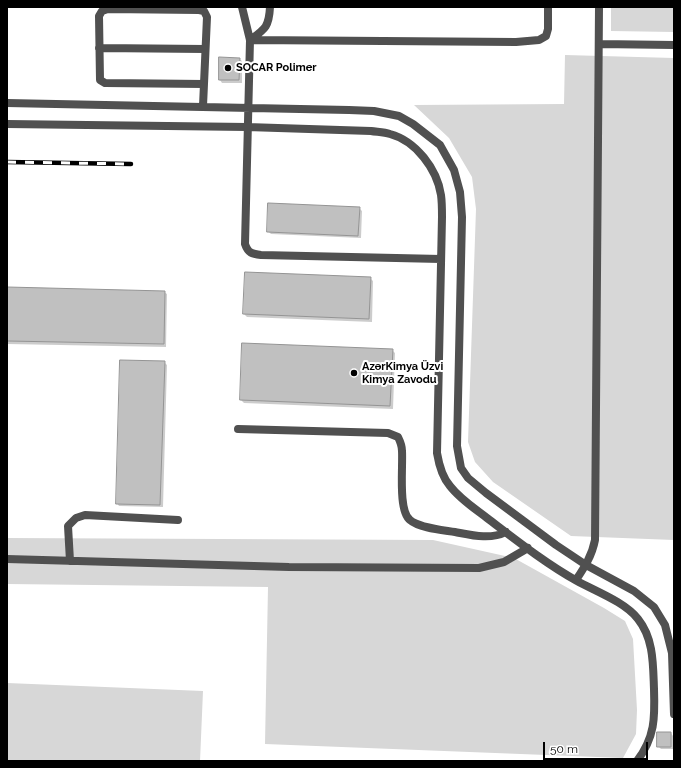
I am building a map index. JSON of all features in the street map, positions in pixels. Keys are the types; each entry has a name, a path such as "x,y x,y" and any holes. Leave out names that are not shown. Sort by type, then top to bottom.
{"lane":[{"path":"242,7 250,40 247,107 245,244 247,251 252,254 262,255 441,259"},
{"path":"250,40 266,28 270,16 270,7"},
{"path":"250,40 516,42 539,40 546,36 548,30 548,7"},
{"path":"576,580 586,565 593,550 595,540 599,7"},
{"path":"203,106 206,48 207,17 204,11 108,9 102,11 99,16 100,80 105,83 204,84"},
{"path":"599,44 674,45"},
{"path":"99,48 206,48"},
{"path":"7,103 203,106 368,111 399,116 413,124 440,145 454,170 460,192 462,217 457,446 461,468 468,478 486,493 556,544 586,565 634,591 654,607 665,625 672,653 674,714"},
{"path":"7,124 247,127 371,131 391,134 404,141 426,160 437,182 440,194 442,217 437,453 442,474 459,496 506,532 576,580 620,604 638,619 647,636 653,657 655,712 653,729 645,751 637,761"},
{"path":"238,429 388,433 398,437 402,450 403,507 410,520 421,525 459,533 489,537 506,532"},
{"path":"70,561 68,526 76,518 85,515 178,520"},
{"path":"7,560 289,567 479,568 504,562 528,548"}],"shaded area":[{"path":"611,7 674,7 674,32 611,31"},
{"path":"565,55 674,58 674,540 571,536 493,482 475,462 468,442 476,209 472,177 449,138 414,105 564,104"},
{"path":"7,538 433,540 514,558 625,621 633,639 637,710 636,734 623,758 265,744 268,587 7,584"},
{"path":"7,683 203,691 200,761 7,761"}],"building":[{"path":"219,57 240,58 239,80 219,80"},
{"path":"268,203 360,207 358,236 267,232"},
{"path":"245,272 371,277 369,319 243,314"},
{"path":"7,287 165,291 164,344 7,341"},
{"path":"242,343 393,349 390,406 240,400"},
{"path":"120,360 165,361 160,505 116,504"},
{"path":"657,732 671,732 671,747 657,747"}],"railway":[{"path":"7,162 131,164"}],"place":[{"name":"SOCAR Polimer","path":"228,68"},
{"name":"AzərKimya Üzvi Kimya Zavodu","path":"354,373"}]}
